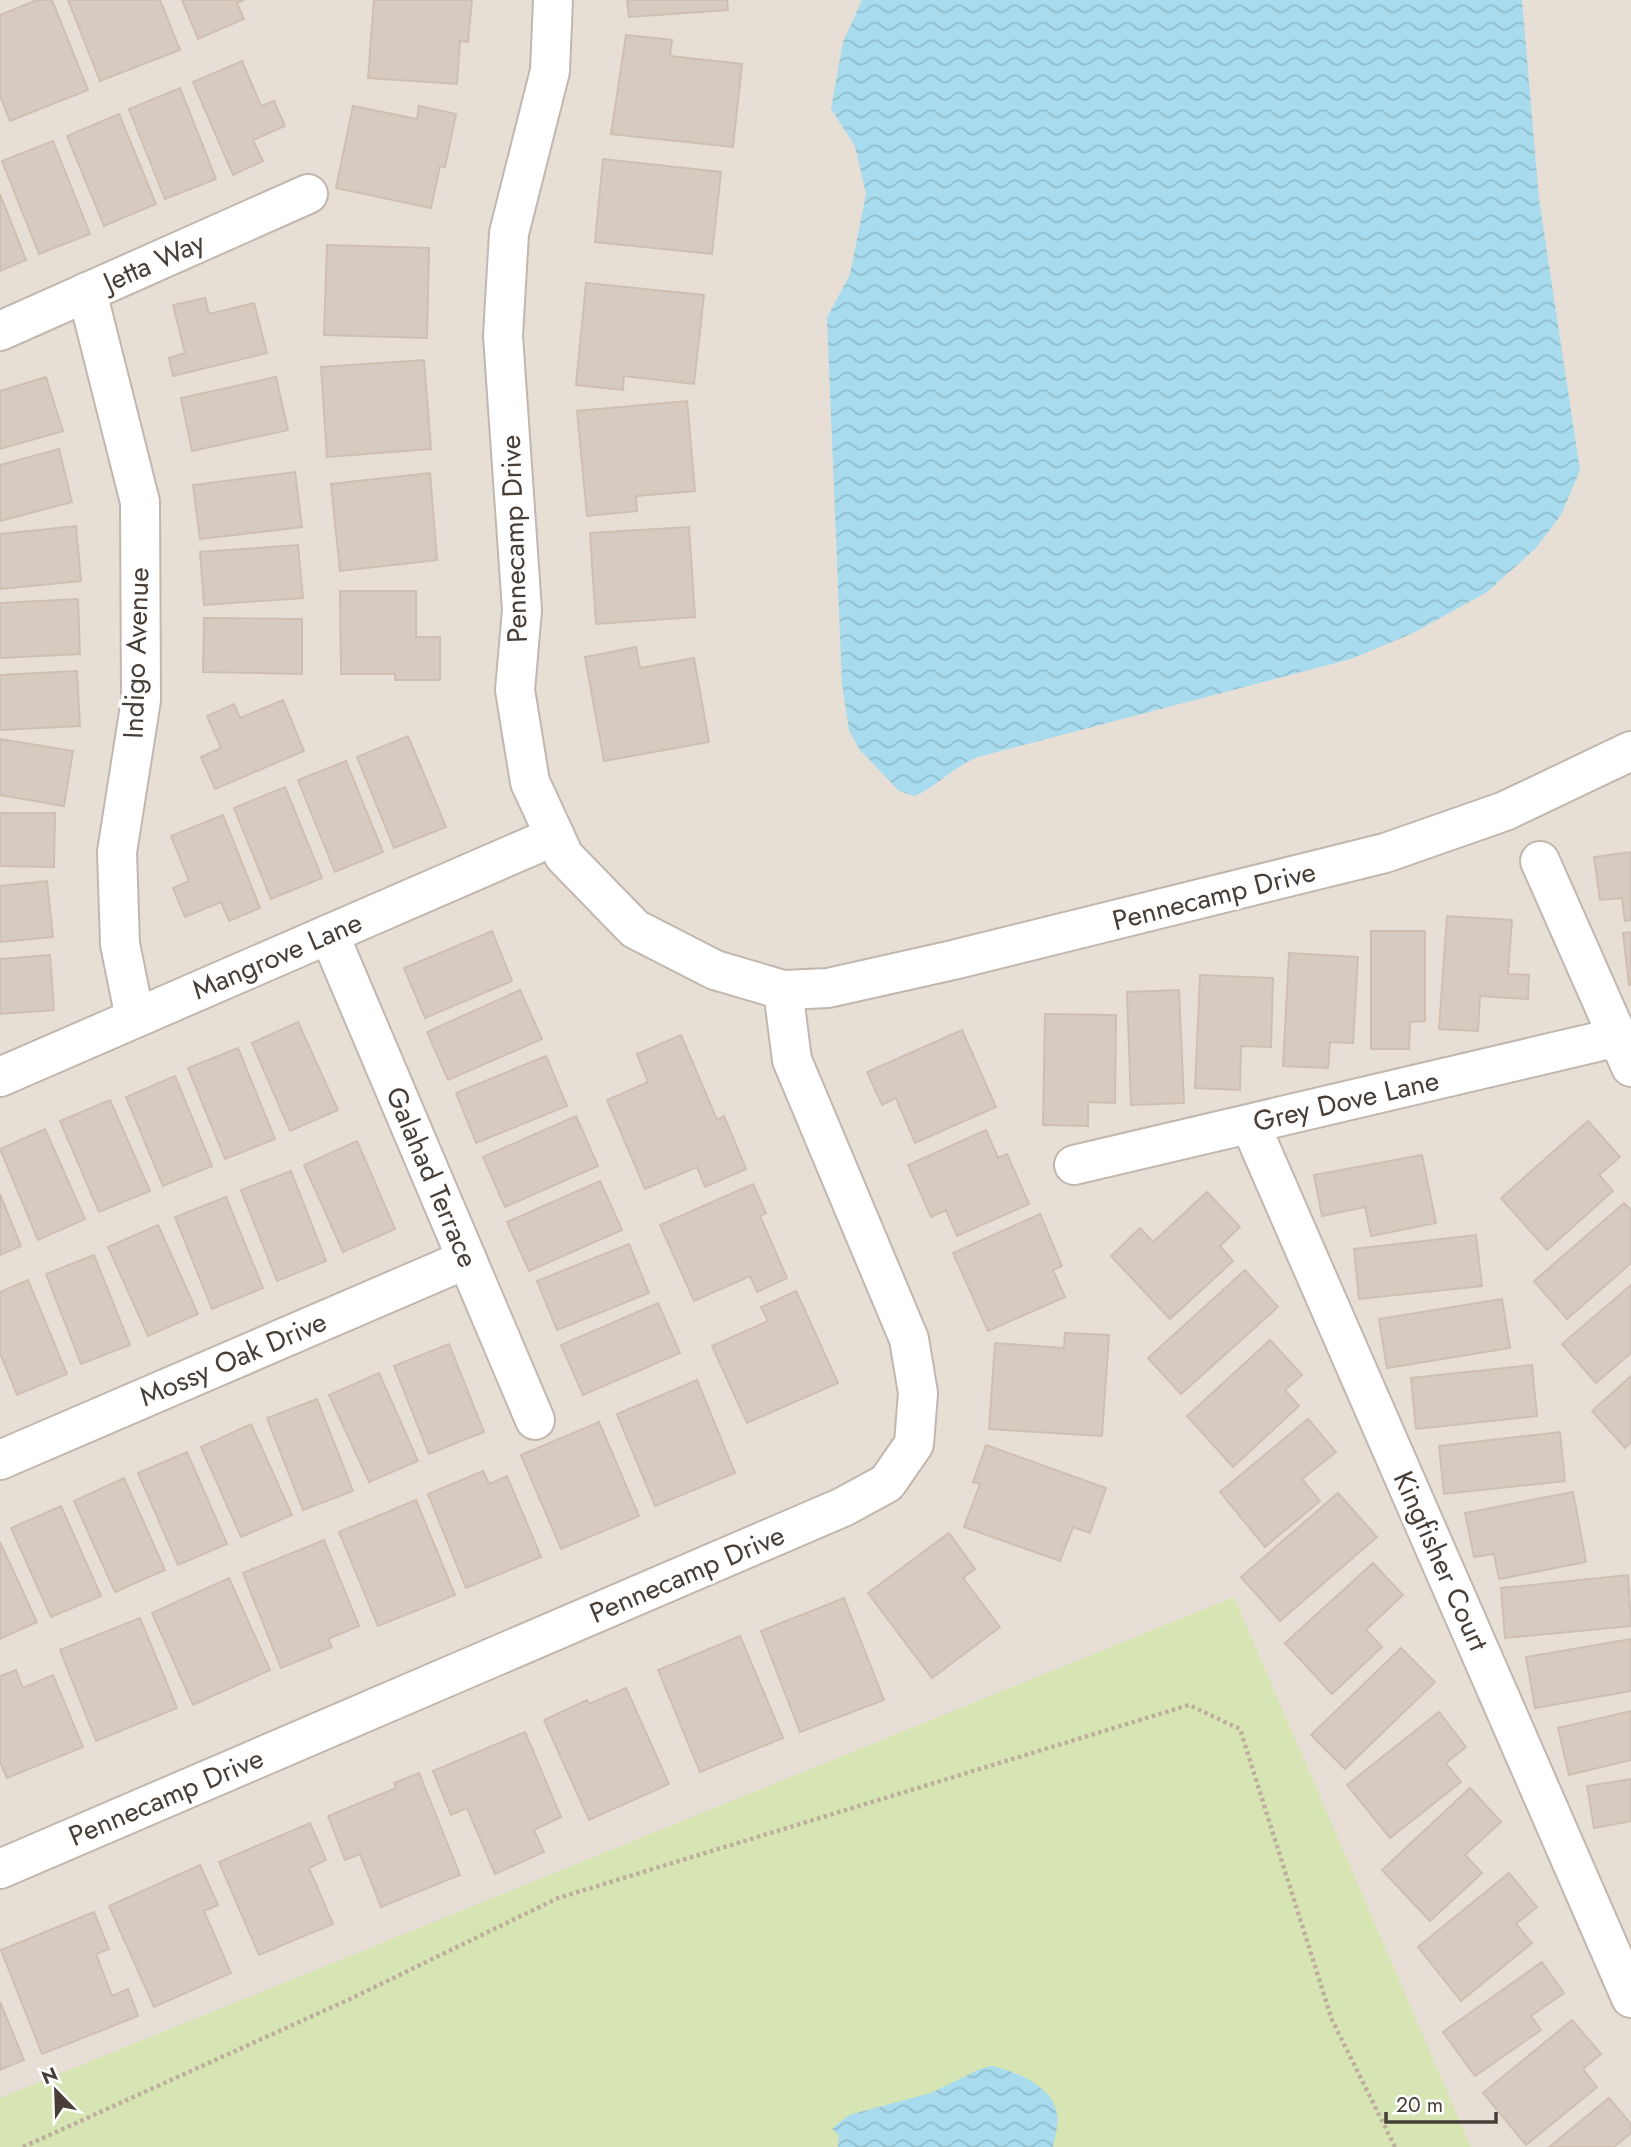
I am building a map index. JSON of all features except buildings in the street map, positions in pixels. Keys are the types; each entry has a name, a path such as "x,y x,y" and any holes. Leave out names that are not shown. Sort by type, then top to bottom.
{"street":[{"name":"Pennecamp Drive","path":"553,0 550,71 509,233 503,336 522,610 515,690 530,782 564,856 635,929 715,970 783,989 828,988 953,960 1385,853 1505,811 1631,751"},
{"name":"Jetta Way","path":"0,331 308,194"},
{"name":"Indigo Avenue","path":"87,292 140,502 141,699 117,852 120,944 135,1018"},
{"name":"Mangrove Lane","path":"0,1076 555,836"},
{"path":"1540,861 1624,1052"},
{"name":"Galahad Terrace","path":"329,934 535,1420"},
{"name":"Pennecamp Drive","path":"0,1869 843,1507 887,1483 914,1444 918,1393 909,1339 792,1060 783,989"},
{"name":"Grey Dove Lane","path":"1074,1165 1250,1124 1624,1052"},
{"name":"Kingfisher Court","path":"1250,1124 1631,1998"},
{"name":"Mossy Oak Drive","path":"0,1460 467,1259"}],"path":[{"path":"23,2147 350,1998 558,1898 1189,1705 1240,1730 1332,2020 1395,2147"}],"shaded area":[{"path":"0,0 1631,0 1631,2147 0,2147"}],"green space":[{"path":"1234,1597 1471,2147 0,2147 0,2098"}],"water":[{"path":"862,0 1522,0 1539,199 1580,470 1561,515 1536,548 1487,592 1413,633 1351,659 978,757 915,796 899,791 860,750 849,731 842,684 827,318 850,274 866,194 855,146 831,109 843,42"},
{"path":"992,2066 1031,2081 1048,2095 1057,2113 1053,2147 838,2147 839,2135 832,2129 849,2115 931,2093 980,2069"}]}
